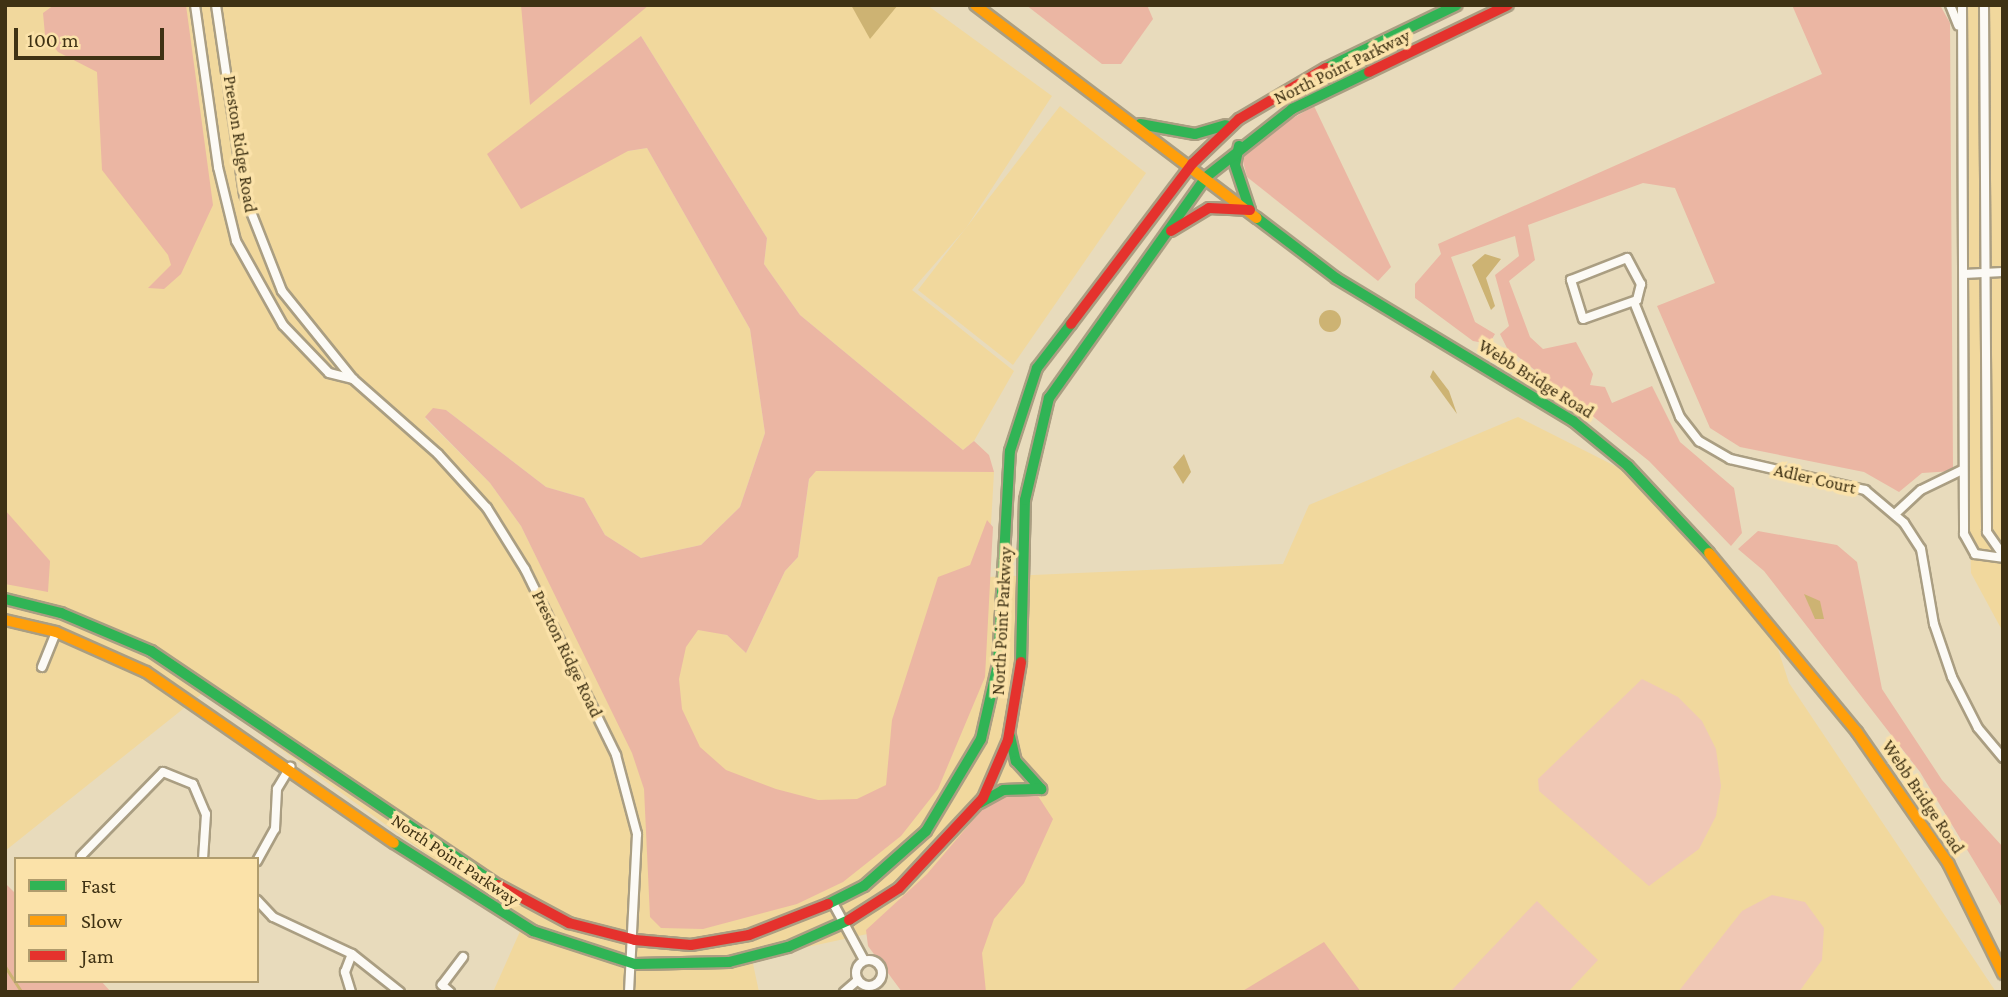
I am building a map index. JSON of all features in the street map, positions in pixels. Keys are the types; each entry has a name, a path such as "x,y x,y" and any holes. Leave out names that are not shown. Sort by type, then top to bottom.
{"street":[{"name":"Preston Ridge Road","path":"195,5 218,167 236,241 283,325 329,373 353,379"},
{"name":"Preston Ridge Road","path":"216,5 255,235 282,290 353,379 463,479 525,569 630,794 637,834 635,964 629,992"},
{"name":"Webb Bridge Road","path":"975,5 1192,164 1336,278 1573,421 1628,467 1748,595 1857,732 1948,863 2003,974"},
{"name":"North Point Parkway","path":"5,599 61,613 151,651 517,899 569,923 635,940 714,943 833,903 864,886 919,839 967,768 990,709 998,664 1005,497 1021,406 1037,368 1192,164 1238,119 1290,85 1457,5"},
{"name":"North Point Parkway","path":"5,620 55,632 146,671 290,767 489,908 570,947 635,964 729,962 842,924 909,879 976,807 1010,726 1020,683 1025,500 1039,430 1049,398 1206,177 1239,145 1292,109 1508,5"},
{"path":"1950,5 1959,27"},
{"path":"1962,5 1959,27 1964,274 1962,488 1969,544 1981,556 2003,556"},
{"path":"1984,7 1987,532 2003,556"},
{"path":"1135,123 1195,134 1238,119"},
{"path":"1163,237 1209,208 1250,210 1235,165 1239,145"},
{"name":"Adler Court","path":"1634,302 1586,320 1569,282 1627,258 1641,284 1634,302 1680,417 1699,440 1730,459 1865,490 1895,514 1921,549 1939,643 1961,698 2003,758"},
{"path":"1964,274 2003,272"},
{"path":"1895,514 1921,490 1946,481 1962,470"},
{"path":"1946,481 1962,488"},
{"path":"41,667 55,632"},
{"path":"976,807 1003,790 1041,789 1012,754 1010,726"},
{"path":"259,857 275,829 277,789 290,767"},
{"path":"81,856 163,772 193,783 206,814 203,857"},
{"path":"259,902 273,917 352,954 400,992"},
{"path":"833,903 842,924 864,960 877,963 880,979 869,986 858,980"},
{"path":"351,992 345,972 352,954"},
{"path":"450,992 442,985 463,957"},
{"path":"858,980 856,968 864,960"},
{"path":"844,992 858,980"}],"shaded area":[{"path":"5,5 927,5 1052,96 966,228 912,290 1014,371 974,441 963,450 800,315 764,264 767,238 641,36 628,151 647,148 750,329 765,433 740,507 701,545 641,558 605,535 584,498 546,487 446,410 425,418 490,483 521,526 587,659 681,625 727,635 746,653 785,571 798,557 809,479 816,470 994,472 988,577 1283,564 1309,505 1518,417 1637,477 1768,618 1789,683 1996,992 938,992 872,933 752,959 759,992 493,992 526,918 504,910 203,693 5,851"},
{"path":"54,5 186,5 213,205 181,274 164,289 148,288 171,265 168,255 102,170 97,72 58,52 45,35 43,13"},
{"path":"521,5 649,5 530,105"},
{"path":"851,5 898,5 870,39"},
{"path":"1026,5 1147,5 1153,19 1121,64 1102,64"},
{"path":"1792,5 1940,5 1950,23 1953,471 1922,473 1899,492 1864,472 1740,447 1710,428 1657,306 1715,283 1675,188 1643,183 1528,225 1535,260 1509,281 1530,337 1543,349 1576,342 1593,374 1590,385 1605,387 1612,403 1652,386 1680,442 1734,488 1742,533 1731,546 1649,461 1507,348 1500,334 1509,326 1495,275 1519,256 1515,236 1451,257 1475,322 1495,334 1489,344 1473,341 1415,298 1415,284 1441,254 1438,244 1822,74"},
{"path":"1957,5 2003,5 2003,632 1971,573"},
{"path":"641,36 767,238 764,264 800,315 963,450 974,441 989,455 994,472 816,471 809,479 798,557 785,571 746,653 727,635 698,630 686,647 679,679 682,709 700,747 726,770 776,789 818,800 857,799 886,785 892,720 938,577 970,565 987,520 993,527 985,677 938,789 901,836 843,882 797,904 703,929 661,928 650,917 644,789 632,753 521,526 490,483 425,417 433,408 446,410 546,487 584,498 605,535 641,558 701,545 740,507 765,433 750,329 647,148 628,151 521,209 487,154"},
{"path":"1060,106 1146,173 1013,365 918,290"},
{"path":"1314,106 1391,267 1378,281 1247,177 1242,158 1267,133"},
{"path":"1485,254 1501,259 1486,278 1495,306 1491,310 1472,265"},
{"path":"1330,310 1338,313 1341,321 1338,329 1330,332 1322,329 1319,321 1322,313"},
{"path":"1433,370 1449,391 1457,414 1430,377"},
{"path":"1184,454 1191,472 1183,484 1173,467"},
{"path":"5,510 50,561 48,592 5,584"},
{"path":"1758,531 1837,545 1857,562 1882,689 1942,780 2003,847 2003,909 1920,772 1764,571 1738,549"},
{"path":"1804,594 1820,601 1824,619 1815,619"},
{"path":"1642,679 1678,697 1702,721 1716,749 1721,786 1716,816 1699,849 1649,886 1539,791 1538,779"},
{"path":"1025,791 1038,796 1053,819 1024,883 994,919 982,953 986,992 902,992 868,946 866,930 927,874 984,807 1002,793"},
{"path":"5,883 14,892 14,983 103,983 111,992 5,992"},
{"path":"1772,895 1805,902 1824,928 1822,960 1799,992 1678,992 1742,911"},
{"path":"1537,901 1598,960 1568,992 1450,992"},
{"path":"1324,942 1361,992 1241,992"}],"waterway":[{"path":"5,966 14,980"},
{"path":"16,983 22,992"}],"traffic: fast":[{"path":"1326,68 1457,5"},
{"path":"1021,662 1025,500 1049,398 1206,177 1292,109 1369,72"},
{"path":"1140,124 1195,134 1226,125"},
{"path":"1239,146 1235,165 1250,210"},
{"path":"1257,218 1336,278 1573,421 1628,466 1709,553"},
{"path":"828,904 864,886 926,831 981,739 998,664 1010,451 1037,368 1071,324"},
{"path":"5,599 61,613 151,651 498,885"},
{"path":"1010,736 1016,761 1041,789"},
{"path":"980,803 1003,790 1041,789"},
{"path":"394,843 533,931 635,964 729,962 788,947 849,920"}],"traffic: slow":[{"path":"975,5 1257,218"},
{"path":"1709,553 1857,732 1948,863 2003,974"},
{"path":"5,620 56,632 146,672 394,843"}],"traffic: jam":[{"path":"1369,72 1508,5"},
{"path":"1071,324 1192,164 1239,119 1326,68"},
{"path":"1171,231 1209,208 1250,210"},
{"path":"849,920 899,888 983,798 1008,740 1021,662"},
{"path":"498,885 569,923 635,940 691,945 749,935 828,904"}]}
